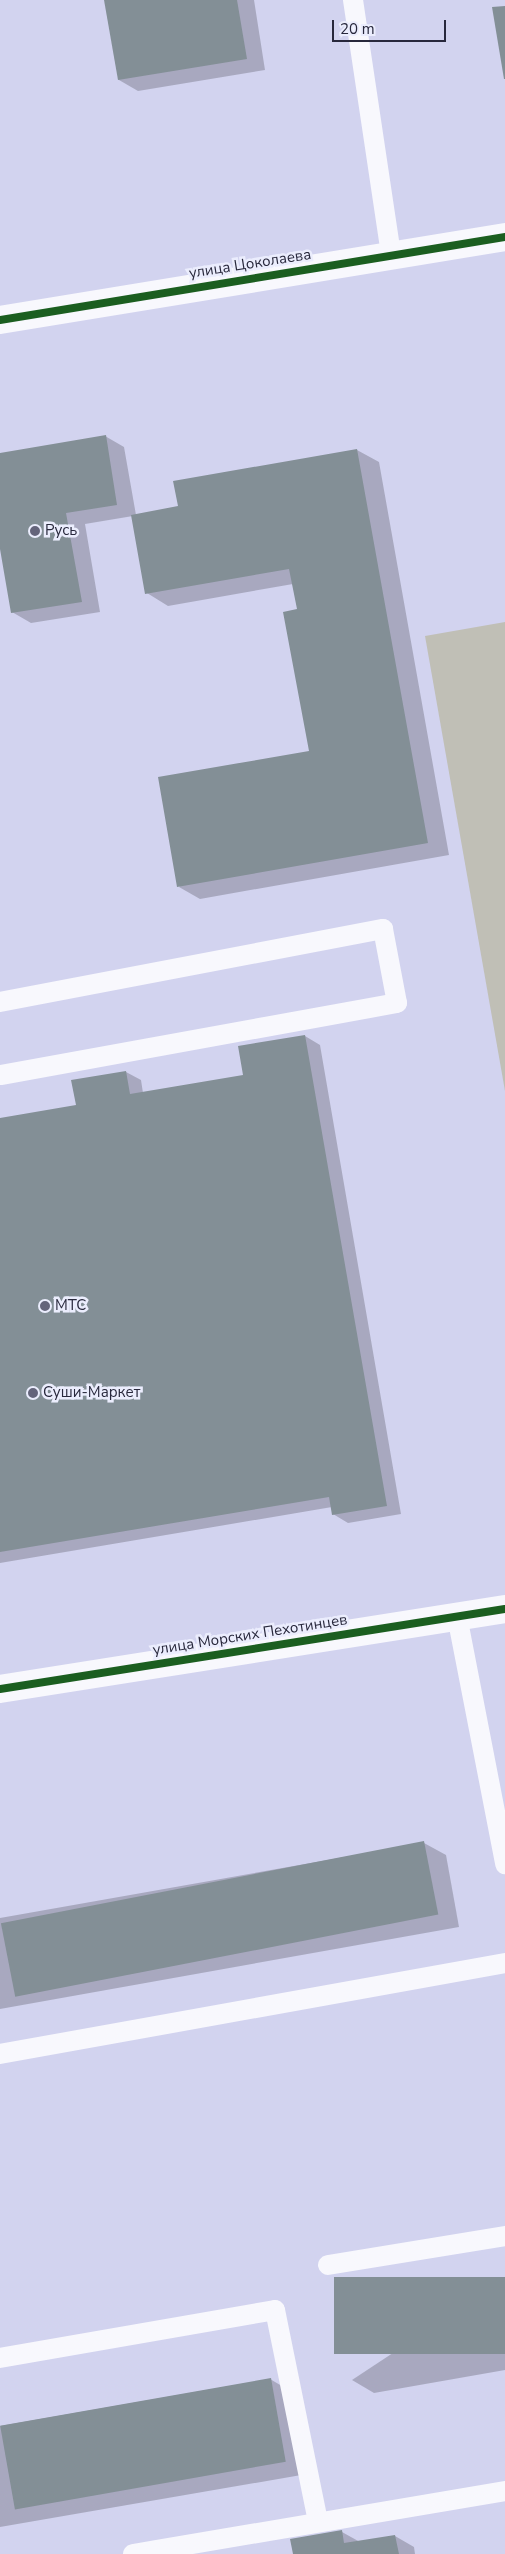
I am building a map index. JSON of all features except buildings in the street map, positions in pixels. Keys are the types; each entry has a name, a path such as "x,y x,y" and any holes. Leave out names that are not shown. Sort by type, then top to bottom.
{"street":[{"name":"улица Цоколаева","path":"0,320 505,237"},
{"name":"улица Морских Пехотинцев","path":"0,1689 505,1609"}],"lane":[{"path":"353,0 391,255"},
{"path":"0,1002 383,929 397,1003 0,1075"},
{"path":"457,1616 505,1864"},
{"path":"0,2054 505,1963"},
{"path":"328,2264 505,2236"},
{"path":"0,2358 275,2310 318,2522"},
{"path":"133,2554 505,2491"}],"shaded area":[{"path":"505,622 505,1091 425,636"}],"cycle path":[{"path":"0,320 505,237"},
{"path":"0,1689 505,1609"}],"place":[{"name":"Русь","path":"35,531"},
{"name":"МТС","path":"45,1306"},
{"name":"Суши-Маркет","path":"33,1393"}]}
